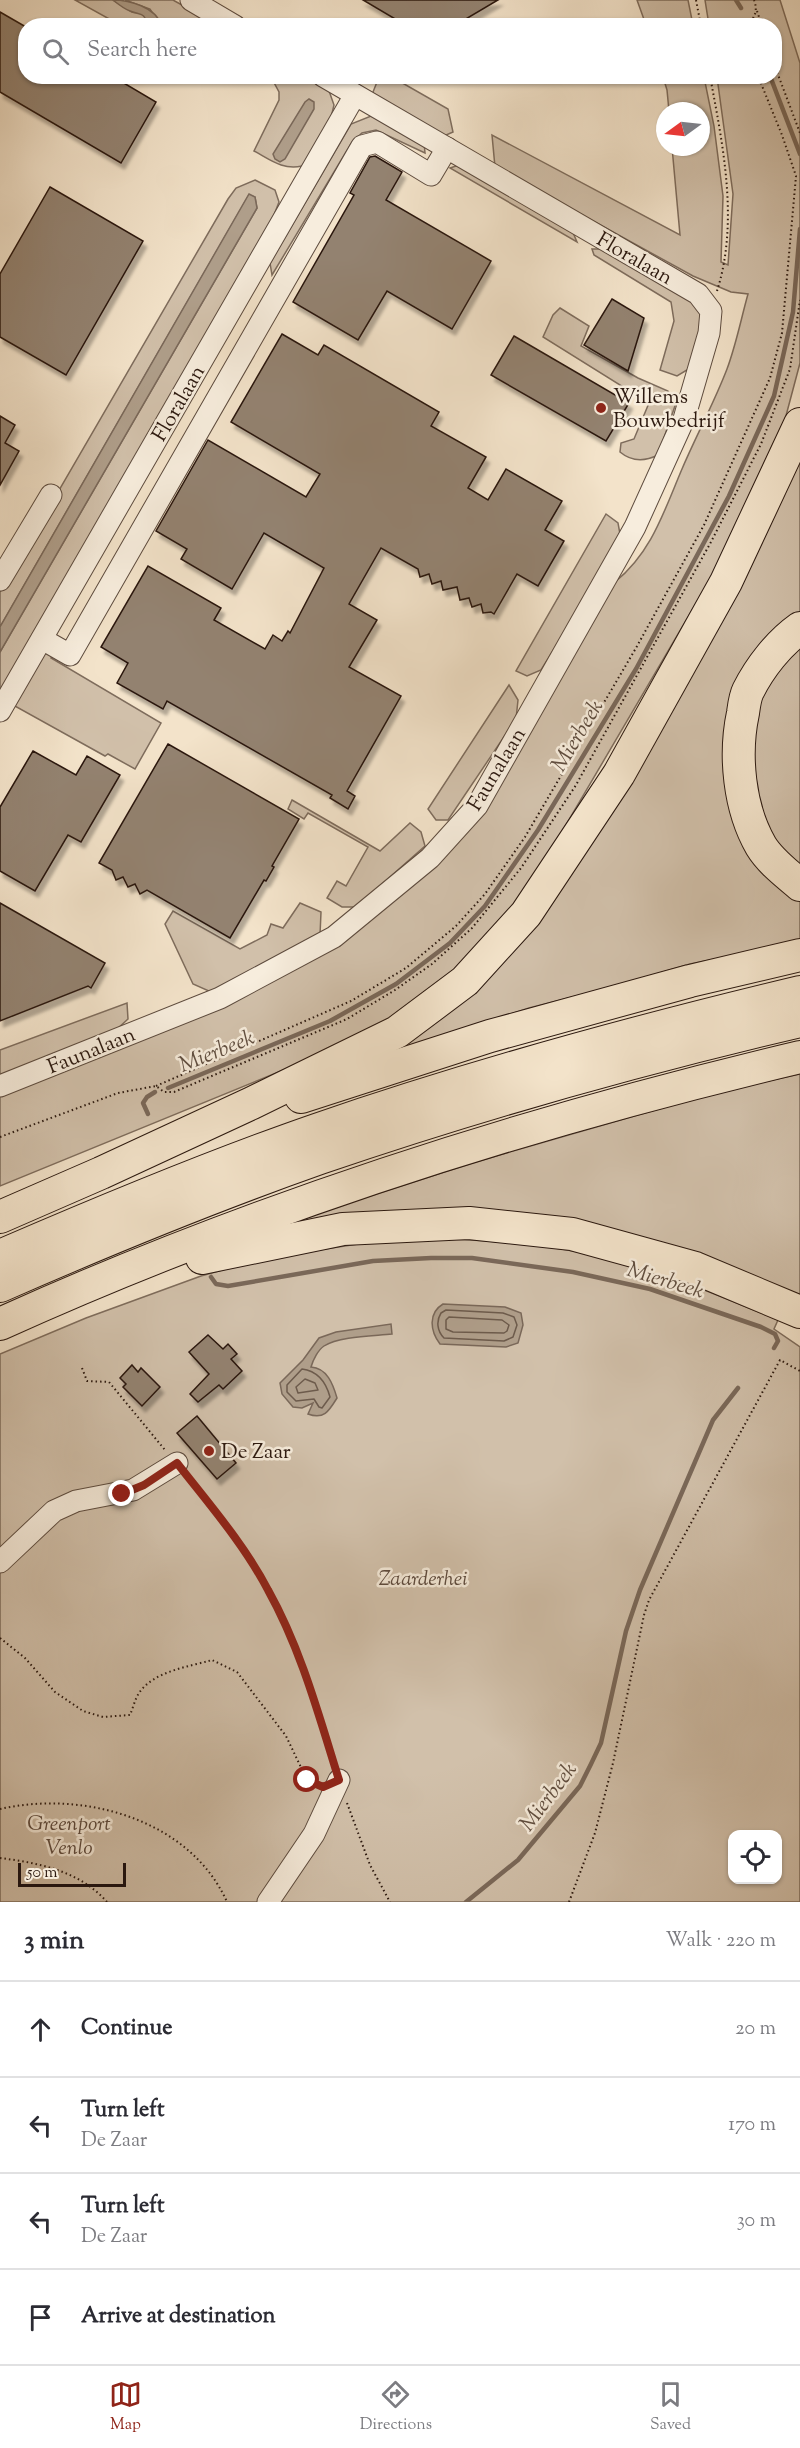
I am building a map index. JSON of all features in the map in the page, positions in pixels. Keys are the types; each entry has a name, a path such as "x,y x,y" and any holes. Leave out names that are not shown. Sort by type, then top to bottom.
{"highway":[{"path":"0,1217 252,1103 397,1032 465,981 526,914 619,774 726,582 800,424"},
{"path":"800,628 787,637 764,666 747,693 738,737 738,774 747,810 761,846 800,885"},
{"path":"101,1173 295,1099 490,1036 690,981 800,956"},
{"path":"0,1256 129,1200 315,1130 504,1069 697,1016 800,992"},
{"path":"0,1286 127,1231 320,1158 518,1094 693,1046 800,1021"},
{"path":"0,1324 137,1265 331,1192 517,1131 704,1080 800,1057"},
{"path":"59,1297 216,1254 343,1229 469,1223 584,1237 695,1268 800,1312"}],"street":[{"path":"191,0 221,18"},
{"name":"Floralaan","path":"336,84 698,294 711,311"},
{"name":"Floralaan","path":"0,711 355,95"},
{"path":"42,639 70,655 362,146 376,142 431,175 447,148"},
{"path":"244,288 271,305"},
{"name":"Faunalaan","path":"0,1086 220,998 241,987 334,937 430,858 477,806 635,526 684,419 709,333 711,311"},
{"path":"175,408 201,425"},
{"path":"0,580 51,495"},
{"path":"0,1562 54,1511 76,1501 133,1490 177,1463"},
{"path":"268,1902 314,1834 339,1780"}],"path":[{"path":"696,0 699,18"},
{"path":"754,0 760,18"},
{"path":"754,18 757,8"},
{"path":"711,84 725,158 728,195 725,269 711,311"},
{"path":"782,84 800,133"},
{"path":"569,1902 595,1833 649,1600 780,1360 800,1371"},
{"path":"82,1368 87,1381 109,1382 177,1463 236,1538 269,1591 310,1689 339,1780 370,1864 390,1902"},
{"path":"0,1638 25,1658 55,1692 83,1711 103,1717 130,1715 139,1692 156,1678 170,1671 212,1660 237,1672 286,1737 307,1780 323,1787 339,1780"},
{"path":"0,1809 44,1804 81,1805 117,1812 149,1824 178,1841 202,1864 222,1890 227,1902"},
{"path":"0,1858 30,1862 69,1874 97,1891 107,1902"}],"green space":[{"path":"75,0 113,0 132,12 141,13 145,18 107,18"},
{"path":"125,0 173,0 205,18 156,18 150,9"},
{"path":"637,0 688,0 692,18 643,18"},
{"path":"705,0 780,0 800,63 800,363 783,427 711,578 523,898 438,988 369,1035 0,1186 0,1094 245,992 422,874 615,582 639,558 656,530 722,382 748,294 731,292 693,276 495,167 492,135 680,235 673,156 710,156 710,106 723,196 721,262 728,265 733,194 718,84 782,84 782,18 708,18"},
{"path":"275,84 321,84 328,88 334,105 328,130 302,166 288,167 271,161 254,151 279,100 279,92"},
{"path":"376,84 404,84 448,109 453,132 444,136 374,97 373,92"},
{"path":"665,84 705,84 709,102 668,102"},
{"path":"371,116 424,142 425,153 376,130 362,133 352,142 272,275 270,263 351,124"},
{"path":"459,165 571,228 577,242 450,168"},
{"path":"255,180 275,190 279,202 272,220 0,696 0,652 257,208 255,197 249,195 0,627 0,592 228,199 236,188"},
{"path":"592,249 609,249 696,301 703,318 692,367 677,376 660,370 674,321 671,302 594,255"},
{"path":"560,308 589,326 581,346 638,378 668,391 676,403 658,455 638,460 629,458 620,452 621,443 634,439 649,403 543,337 553,315"},
{"path":"800,445 800,615 724,757 800,893 800,942 690,964 529,1008 380,1057 471,991"},
{"path":"606,514 618,523 620,534 616,550 541,670 527,676 516,671"},
{"path":"800,642 800,870 770,834 747,761 760,691"},
{"path":"44,653 54,653 51,658 161,723 135,769 108,754 105,756 13,705"},
{"path":"509,685 518,700 516,719 448,820 436,820 428,809"},
{"path":"292,800 380,851 410,823 421,832 425,846 356,907 342,907 327,898 337,881 346,886 368,847 308,813 304,819 288,809"},
{"path":"300,903 321,912 320,935 211,992 193,984 165,924 173,911 240,949 267,935 271,924 283,928"},
{"path":"127,1003 128,1019 116,1030 0,1076 0,1050"},
{"path":"800,1074 800,1302 537,1218 227,1247 326,1210 472,1163 721,1091"},
{"name":"Zaarderhei","path":"398,1238 480,1240 562,1249 615,1260 698,1287 778,1320 774,1329 800,1347 800,1902 0,1902 0,1354 86,1318 201,1276 265,1258"}],"water":[{"path":"113,0 134,3 148,9 157,18 145,18"},
{"path":"309,99 314,102 314,109 285,159 280,162 273,154"},
{"path":"249,194 255,197 257,208 0,652 0,627"},
{"path":"443,1304 505,1307 521,1313 523,1325 518,1343 506,1347 440,1344 434,1334 432,1322 435,1312"},
{"path":"391,1324 392,1334 338,1340 324,1346 314,1358 311,1367 325,1374 337,1398 322,1415 308,1414 313,1403 302,1408 293,1407 282,1394 280,1383 303,1360 319,1338 336,1332"}],"building":[{"path":"363,0 498,0 468,18 393,18"},
{"path":"0,12 18,22 18,84 126,84 156,102 121,163 0,92"},
{"path":"375,156 402,172 386,200 491,261 452,329 387,291 358,340 293,302 354,195 350,193 370,157"},
{"path":"50,187 143,241 66,375 0,337 0,274"},
{"path":"612,299 644,318 628,371 584,345"},
{"path":"282,334 318,355 324,345 439,412 431,426 486,457 468,488 488,500 506,469 562,501 545,530 564,541 538,586 517,574 494,614 483,613 481,604 472,607 469,598 460,600 457,587 443,590 441,581 432,584 429,574 420,577 418,569 381,548 349,604 377,620 349,667 401,696 347,791 355,796 348,809 330,798 332,795 167,701 163,709 117,683 128,663 101,647 148,566 221,608 214,620 265,649 273,635 282,641 288,631 290,633 324,568 264,533 232,589 181,559 187,549 156,531 208,440 306,497 320,474 231,422"},
{"path":"514,336 629,403 606,441 491,375"},
{"path":"0,416 15,425 5,443 19,451 0,485"},
{"path":"168,744 299,819 266,881 264,880 230,938 147,890 140,894 135,884 128,887 123,877 116,880 112,870 99,863"},
{"path":"33,751 76,775 87,756 120,775 81,842 68,835 35,891 0,871 0,807"},
{"path":"0,903 105,963 91,988 88,986 0,1021"},
{"path":"208,1335 223,1349 228,1344 237,1354 231,1359 242,1371 223,1389 219,1385 198,1402 190,1394 209,1374 189,1352"},
{"path":"132,1365 138,1372 141,1368 160,1387 142,1406 123,1387 126,1384 120,1378"},
{"name":"De Zaar","path":"197,1416 236,1463 217,1479 177,1433"}],"waterway":[{"name":"Mierbeek","path":"736,0 741,8"},
{"name":"Mierbeek","path":"773,84 800,154"},
{"name":"Mierbeek","path":"168,1088 330,1021 396,984 450,943 485,906 538,830 636,669 729,496 774,396 793,312 800,229"},
{"name":"Mierbeek","path":"148,1114 143,1103 155,1092"},
{"name":"Mierbeek","path":"211,1277 216,1284 228,1286 373,1261 472,1258 573,1272 650,1289 761,1327 775,1334 778,1341 774,1348"},
{"name":"Mierbeek","path":"466,1902 518,1860 580,1786 601,1743 626,1631 640,1590 713,1420 738,1388"}],"place":[{"name":"Willems Bouwbedrijf","path":"601,408"},
{"name":"De Zaar","path":"209,1451"}],"route":[{"path":"122,1494 144,1485 177,1463 253,1563 269,1591 297,1652 339,1780 323,1787 307,1780"}],"park label":[{"name":"Greenport Venlo","path":"69,1835"}]}
